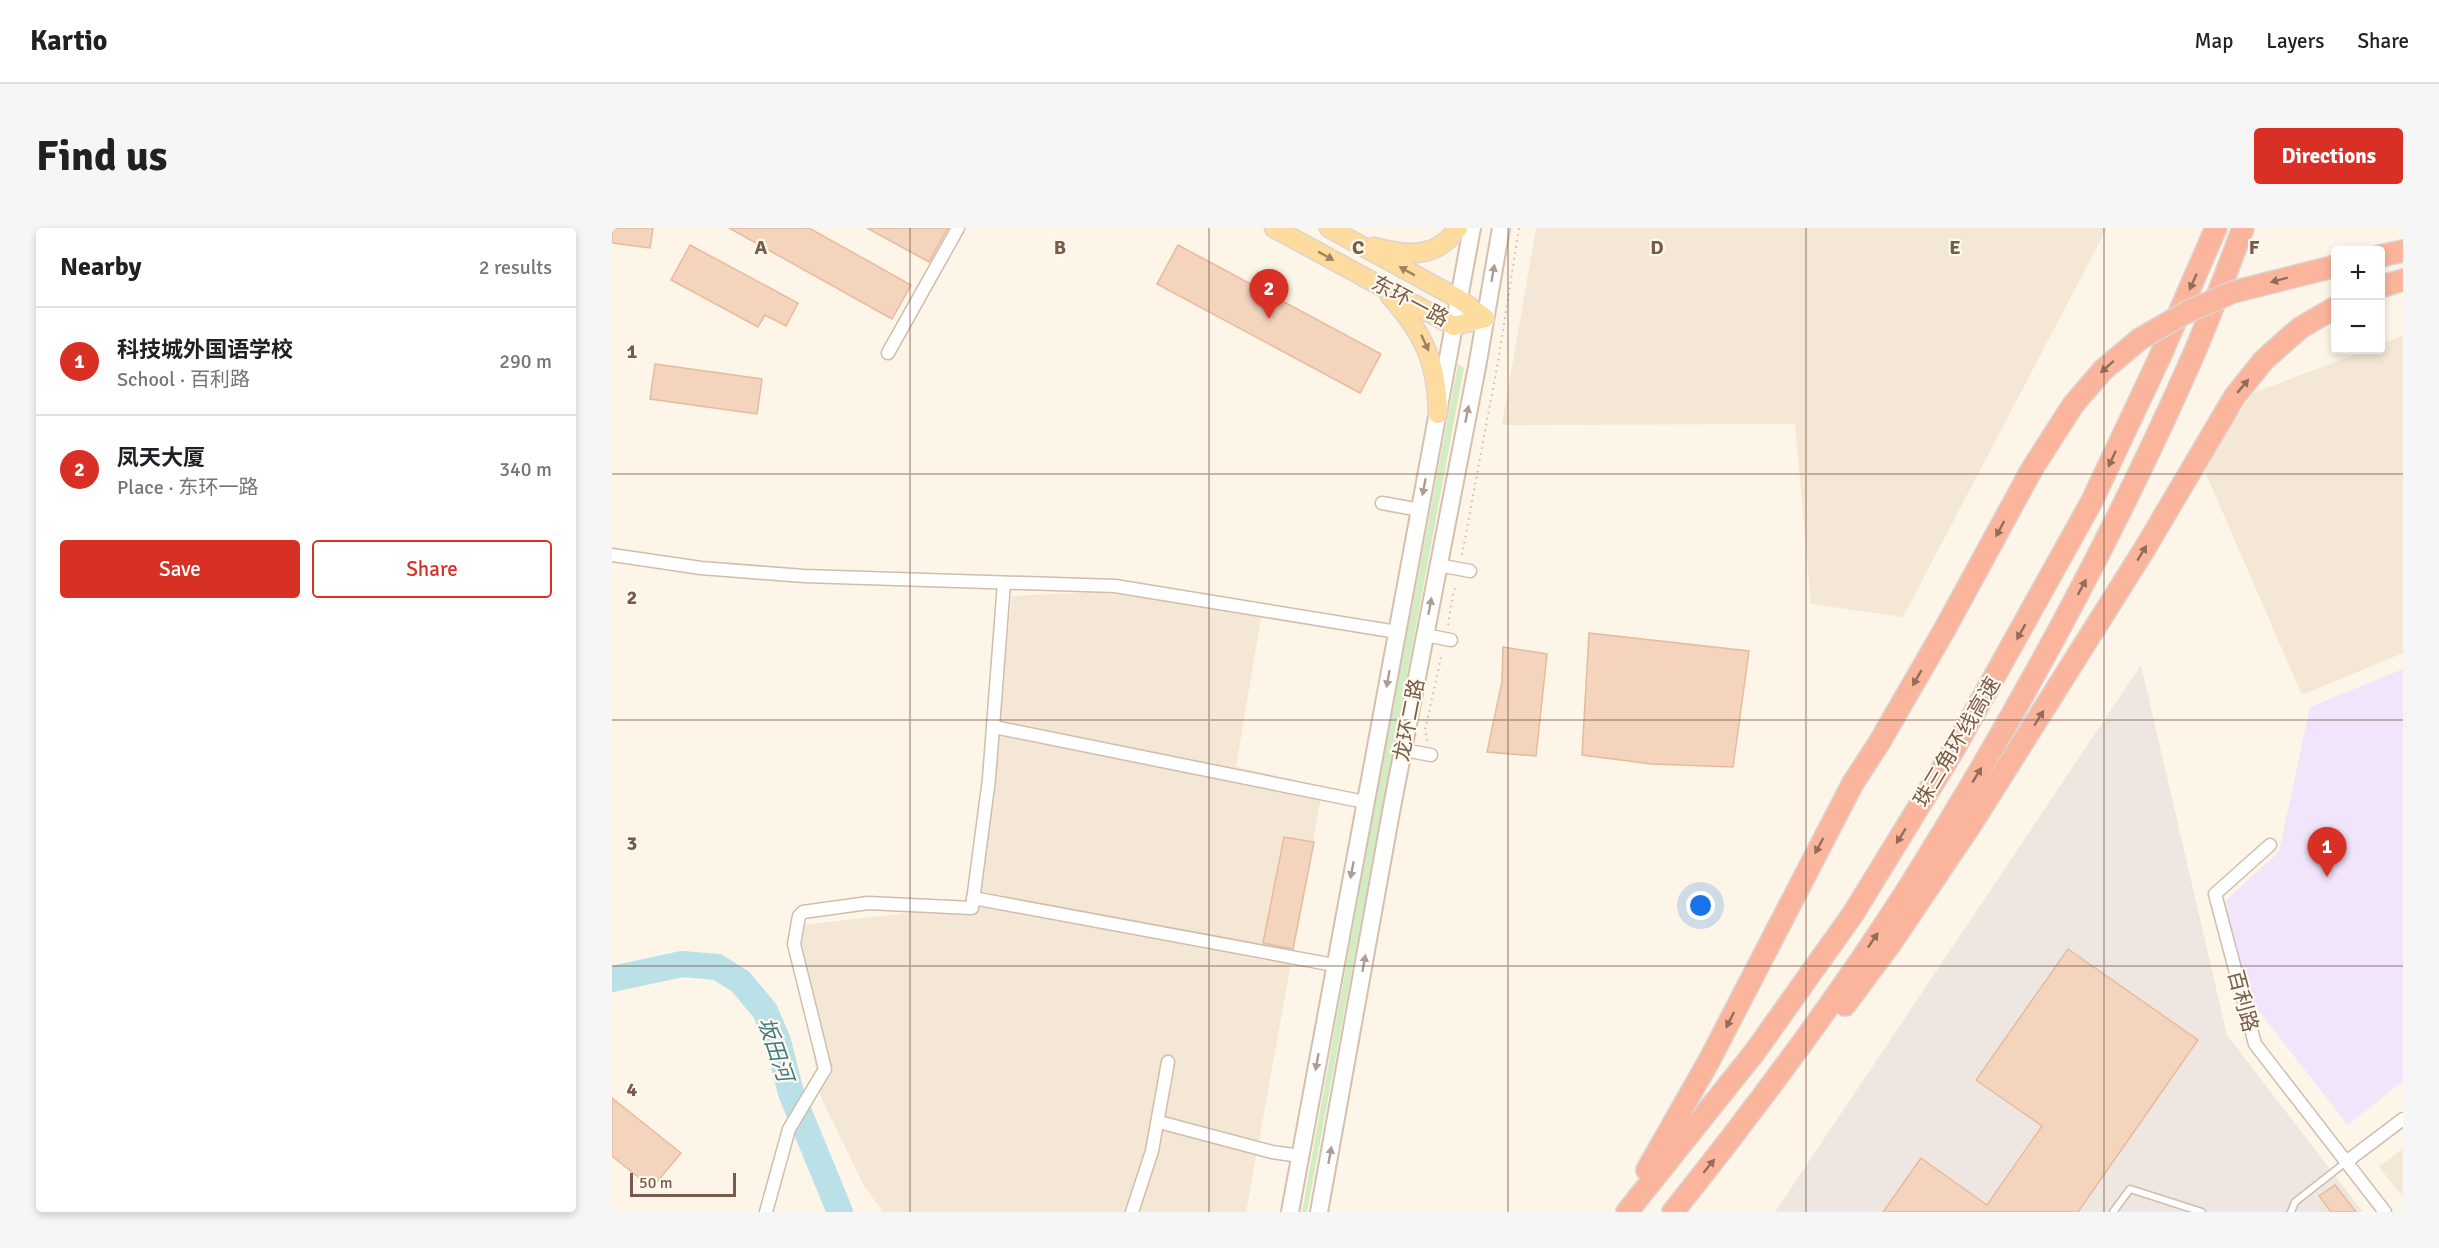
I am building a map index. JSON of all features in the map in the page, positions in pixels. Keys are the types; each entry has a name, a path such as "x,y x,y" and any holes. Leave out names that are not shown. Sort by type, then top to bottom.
{"highway":[{"name":"珠三角环线高速","path":"1625,1212 1754,1053 1853,914 1953,751 2022,631 2092,501 2159,359 2216,228"},
{"name":"珠三角环线高速","path":"1673,1212 1732,1138 1822,1015 1905,893 1978,773 2102,549 2194,353 2243,228"},
{"path":"2385,255 2403,251"},
{"path":"1625,1212 1709,1061 1853,783 1879,743 1946,627 2032,470 2073,405 2103,370 2140,339 2187,312 2233,292 2331,267"},
{"path":"2385,285 2403,280"},
{"path":"1732,1138 1833,1021 1930,886 2138,560 2235,396 2265,360 2300,328 2331,310"}],"main road":[{"name":"东环一路","path":"1274,228 1454,326 1485,318"},
{"name":"东环一路","path":"1329,228 1459,299 1485,318"},
{"path":"1350,239 1395,251 1424,252 1445,244 1458,228"},
{"name":"龙环二路","path":"1290,1212 1472,228"},
{"name":"龙环二路","path":"1319,1212 1501,228"},
{"path":"1375,283 1403,310 1424,340 1436,381 1438,414"}],"street":[{"path":"888,353 958,228"},
{"path":"1382,503 1420,510"},
{"path":"612,555 746,572 1115,586 1397,632"},
{"path":"1438,565 1470,571"},
{"path":"766,1212 789,1129 825,1069 794,944 799,916 803,912 868,903 972,908 989,779 1004,583"},
{"path":"1425,635 1448,640"},
{"path":"994,727 1365,802"},
{"path":"1404,750 1429,750"},
{"name":"百利路","path":"2270,845 2215,894 2255,1044 2385,1212"},
{"path":"973,898 1334,965"},
{"path":"1132,1212 1148,1167 1159,1122 1168,1062"},
{"path":"2346,1162 2403,1119"},
{"path":"1159,1122 1272,1152 1300,1156"}],"lane":[{"path":"2291,1212 2295,1202 2346,1162"},
{"path":"2113,1212 2130,1189 2202,1212"}],"path":[{"path":"1462,555 1497,366 1518,228"},
{"path":"1429,750 1425,730 1440,657 1448,640 1456,584"}],"shaded area":[{"path":"1536,228 2107,228 1903,617 1811,604 1795,424 1502,425"},
{"path":"2403,336 2403,653 2302,695 2203,467 2253,393 2356,354 2385,354 2385,343"},
{"path":"1097,592 1262,612 1236,767 1323,786 1246,1212 883,1212 864,1186 820,1095 794,926 977,905 1012,596"},
{"path":"2141,665 2227,1035 2363,1212 1775,1212"},
{"path":"2403,669 2403,1081 2348,1125 2235,981 2224,902 2279,852 2310,707"},
{"path":"2403,1148 2403,1197 2379,1167"}],"green space":[{"path":"1458,364 1464,368 1307,1212 1302,1212 1375,804"}],"building":[{"path":"612,228 653,228 650,248 612,243"},
{"path":"729,228 809,228 911,285 892,319"},
{"path":"867,228 948,228 929,262"},
{"path":"690,245 798,303 786,326 765,315 758,327 671,280"},
{"path":"1178,245 1381,354 1360,393 1157,284"},
{"path":"655,364 762,379 757,414 650,399"},
{"path":"1589,633 1749,651 1733,767 1652,764 1582,755"},
{"path":"1503,647 1547,654 1536,756 1487,752 1502,682"},
{"path":"1284,837 1314,842 1293,949 1263,943"},
{"path":"2068,949 2198,1040 2078,1212 1883,1212 1921,1158 1987,1205 2042,1126 1976,1080"},
{"path":"612,1098 681,1153 652,1188 612,1156"},
{"path":"2335,1185 2356,1212 2331,1212 2319,1196"}],"waterway":[{"name":"坂田河","path":"612,979 682,964 717,967 740,981 765,1011 778,1041 791,1093 840,1212"}],"place":[{"name":"凤天大厦","path":"1269,319"},
{"name":"科技城外国语学校","path":"2327,877"}]}
